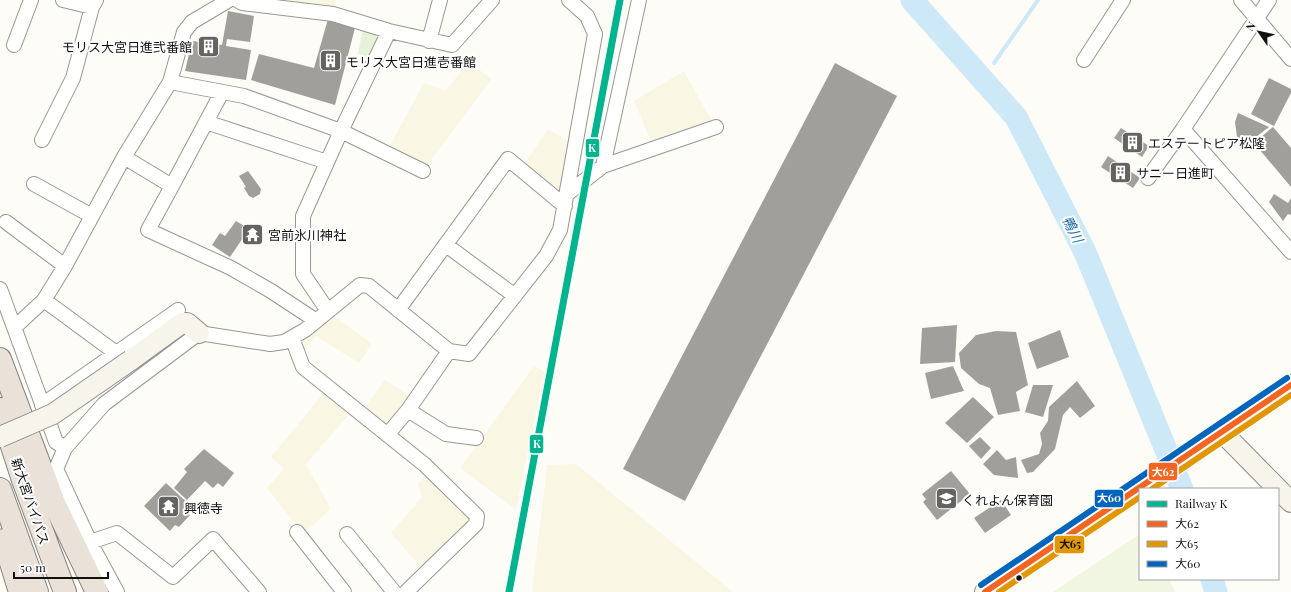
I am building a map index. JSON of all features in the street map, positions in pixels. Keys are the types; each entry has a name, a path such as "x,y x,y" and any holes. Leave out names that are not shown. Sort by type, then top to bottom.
{"highway":[{"path":"0,359 52,497 97,592"},
{"name":"新大宮バイパス","path":"0,409 23,480 65,592"},
{"name":"新大宮バイパス","path":"0,489 30,590"},
{"path":"52,497 68,556 83,592"},
{"name":"新大宮バイパス","path":"0,527 30,590"}],"main road":[{"path":"0,437 53,414 123,356 182,323 187,323 199,334"},
{"path":"1140,488 1221,431 1291,385"},
{"path":"1221,431 1277,488"},
{"path":"985,592 1139,489"},
{"path":"1279,490 1291,502"}],"street":[{"path":"14,45 32,0"},
{"path":"42,140 73,78 94,4 63,0"},
{"path":"15,327 44,300 65,266 124,157 170,82 184,32 192,22 229,0"},
{"path":"237,0 242,3 333,14 389,31 452,45 492,0"},
{"path":"429,41 440,0"},
{"path":"52,497 56,469 65,448 104,404 199,334 270,344 284,342 305,330 315,320 360,286 369,286 449,351 469,354 546,256 560,230 595,34 588,16 569,0"},
{"path":"603,166 638,0"},
{"path":"1084,60 1123,0"},
{"path":"1241,0 1291,59"},
{"path":"1148,178 1184,129 1269,0"},
{"path":"328,311 303,274 303,216 341,131 389,31"},
{"path":"170,82 244,96 341,131 423,171"},
{"path":"222,92 148,230 232,268 271,291 315,320"},
{"path":"206,122 327,162"},
{"path":"566,200 603,166 716,127"},
{"path":"1184,129 1291,252"},
{"path":"124,157 172,186"},
{"path":"398,310 508,159 566,200"},
{"path":"34,184 92,216"},
{"path":"6,222 65,266"},
{"path":"446,245 514,296"},
{"path":"0,289 56,442 65,448"},
{"path":"44,300 123,356"},
{"path":"42,405 123,356 178,310"},
{"path":"292,338 303,367 425,465 477,516 476,524 406,592"},
{"path":"388,434 408,410 449,351"},
{"path":"408,410 446,434 476,438"},
{"path":"56,469 90,542 117,592"},
{"path":"297,532 344,592"},
{"path":"90,542 117,533 173,577 213,539 259,592"},
{"path":"347,534 394,592"}],"shaded area":[{"path":"289,0 336,0 333,8 288,3"},
{"path":"468,62 492,79 426,167 388,149 424,83 446,91"},
{"path":"684,71 713,123 652,144 634,101"},
{"path":"548,129 571,143 561,197 524,164"},
{"path":"330,313 372,344 359,363 316,336 301,353 296,339"},
{"path":"534,366 544,372 516,510 460,468"},
{"path":"385,380 413,398 388,431 362,411"},
{"path":"327,389 353,410 306,464 331,509 303,534 267,488 284,469 271,457"},
{"path":"576,464 733,592 532,592 547,465"},
{"path":"427,473 475,520 424,571 391,533 422,497 418,484"}],"green space":[{"path":"363,28 384,35 371,58 358,54"},
{"path":"1139,535 1139,580 1169,580 1175,592 1053,592"}],"building":[{"name":"モリス大宮日進弐番館","path":"228,11 254,16 250,42 227,39 226,46 251,50 246,80 185,71 192,41 222,45"},
{"name":"モリス大宮日進壱番館","path":"328,19 355,28 335,105 251,80 259,54 314,68"},
{"path":"835,63 897,96 685,501 623,469"},
{"path":"1269,78 1291,89 1291,93 1274,126 1251,114"},
{"path":"1238,113 1269,127 1243,147 1237,137 1235,122"},
{"path":"1273,127 1291,148 1291,187 1254,143"},
{"name":"エステートピア松隆","path":"1121,128 1149,146 1142,157 1114,138"},
{"name":"サニー日進町","path":"1108,156 1140,178 1133,188 1101,167"},
{"path":"248,171 261,189 260,194 253,198 249,196 244,188 246,187 239,176"},
{"path":"1274,194 1288,203 1291,198 1291,215 1288,214 1283,221 1269,202"},
{"path":"236,221 249,229 230,257 212,245 220,233 225,236"},
{"path":"957,325 955,362 920,364 922,328"},
{"path":"1060,330 1069,357 1037,369 1028,343"},
{"path":"996,331 1016,332 1028,385 1016,392 1020,411 998,415 990,388 979,384 961,368 959,353 976,335"},
{"path":"953,366 964,391 931,399 925,373"},
{"path":"1077,381 1095,406 1080,418 1070,407 1063,415 1055,449 1033,472 1027,473 1021,460 1039,454 1042,444 1040,433 1048,421 1049,407"},
{"path":"1033,385 1053,385 1043,417 1025,412"},
{"path":"973,397 994,417 967,443 945,423"},
{"path":"980,437 991,448 981,459 969,446"},
{"path":"204,449 234,473 223,487 218,483 213,488 205,481 187,500 174,488 187,472 184,469"},
{"path":"997,450 1006,460 1016,457 1018,478 994,475 983,464"},
{"path":"951,471 970,494 937,520 923,502 926,499 922,494"},
{"path":"166,483 192,507 187,513 190,515 179,527 175,525 170,531 144,506"},
{"path":"1001,500 1011,515 985,533 974,518"}],"waterway":[{"name":"鴨川","path":"912,0 1016,117 1085,252 1182,488"},
{"path":"994,63 1038,0"},
{"name":"鴨川","path":"1212,580 1216,592"}],"rail line":[{"name":"K","path":"509,592 620,0"}],"transit line":[{"name":"大60","path":"981,585 1287,378"},
{"name":"大62","path":"985,592 1291,385"},
{"name":"大65","path":"1153,488 1291,395"},
{"name":"大65","path":"999,592 1139,498"}],"place":[{"name":"モリス大宮日進弐番館","path":"208,46"},
{"name":"モリス大宮日進壱番館","path":"331,61"},
{"name":"エステートピア松隆","path":"1132,142"},
{"name":"サニー日進町","path":"1120,172"},
{"name":"宮前氷川神社","path":"252,234"},
{"name":"くれよん保育園","path":"946,499"},
{"name":"興徳寺","path":"169,507"}]}
